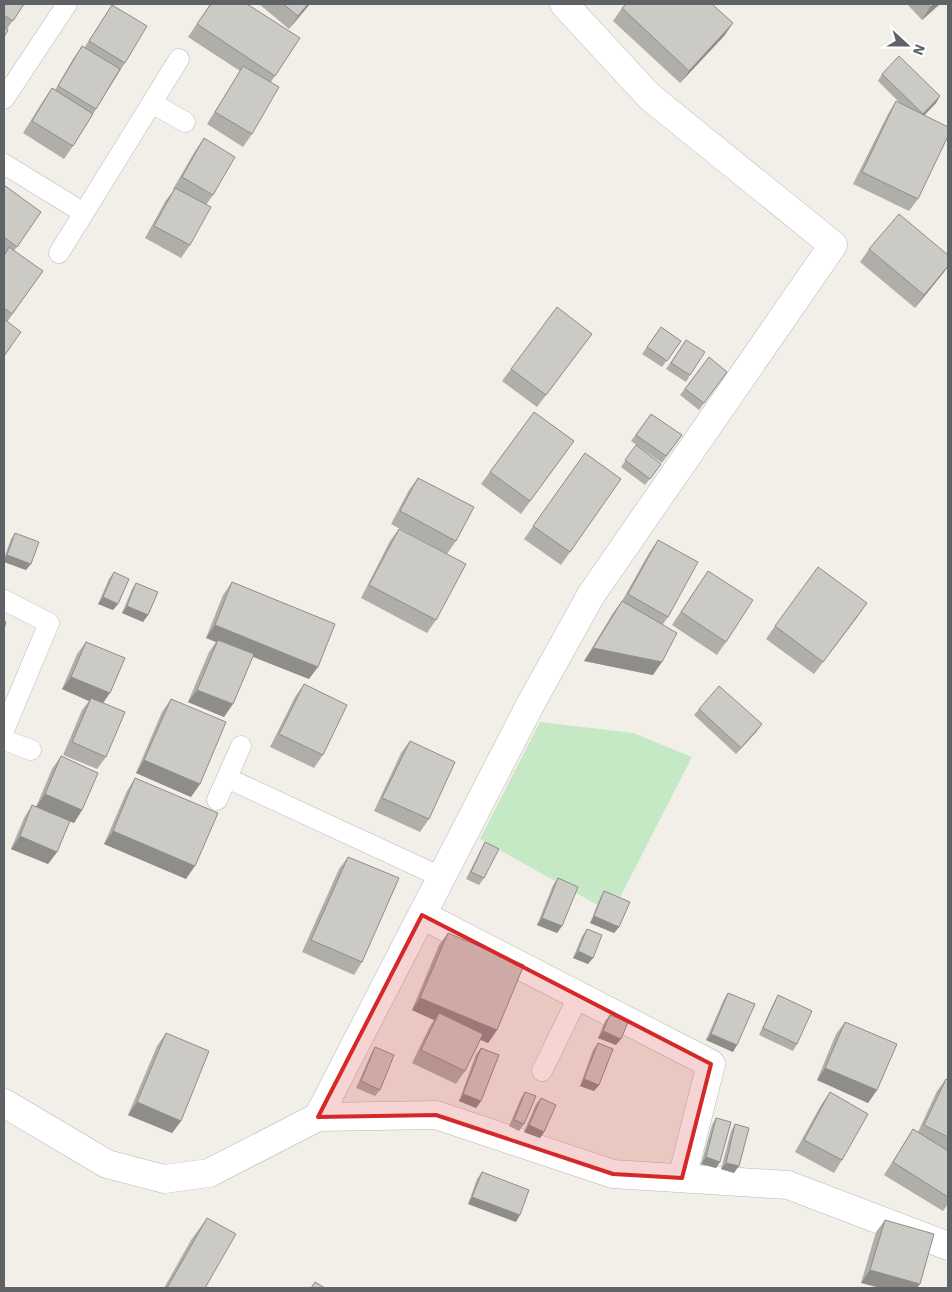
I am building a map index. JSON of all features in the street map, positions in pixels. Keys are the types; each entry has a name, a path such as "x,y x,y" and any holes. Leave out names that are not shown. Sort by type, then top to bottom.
{"street":[{"path":"318,1117 530,705 591,595 833,245 650,97 564,4"},
{"path":"422,915 711,1064 682,1178"},
{"path":"4,1103 107,1164 164,1179 209,1173 318,1117 436,1115 613,1174 788,1185 947,1243"}],"lane":[{"path":"4,98 67,4"},
{"path":"59,253 179,59"},
{"path":"152,104 185,122"},
{"path":"4,164 84,213"},
{"path":"4,600 49,623 4,730"},
{"path":"4,740 31,750"},
{"path":"217,800 241,746"},
{"path":"227,778 441,877"},
{"path":"542,1071 579,995"}],"highlighted area":[{"path":"422,915 711,1064 682,1178 613,1174 436,1115 318,1117"}],"green space":[{"path":"540,722 633,733 692,757 612,913 480,839"}],"building":[{"path":"4,4 24,4 13,21 4,15"},
{"path":"211,4 247,4 300,38 275,76 197,24"},
{"path":"283,4 308,4 298,16"},
{"path":"626,4 712,4 733,23 689,71 622,8"},
{"path":"112,5 147,26 125,63 89,41"},
{"path":"4,27 8,30 4,37"},
{"path":"82,46 120,69 96,109 58,86"},
{"path":"899,56 940,96 923,114 882,74"},
{"path":"243,66 279,87 252,134 215,112"},
{"path":"52,88 93,114 73,146 32,121"},
{"path":"896,101 948,127 948,136 918,199 862,172"},
{"path":"204,138 235,157 213,195 182,177"},
{"path":"4,185 41,212 17,247 4,237"},
{"path":"175,188 211,207 190,245 154,226"},
{"path":"899,214 948,255 948,266 924,295 869,249"},
{"path":"9,247 43,271 12,314 4,308 4,256"},
{"path":"557,307 592,334 546,395 511,369"},
{"path":"4,319 21,332 4,356"},
{"path":"661,327 681,341 667,361 647,347"},
{"path":"686,340 705,352 690,375 671,363"},
{"path":"709,357 727,372 704,403 685,389"},
{"path":"534,412 574,441 530,501 490,472"},
{"path":"651,414 682,435 666,456 636,435"},
{"path":"636,445 661,464 650,479 625,460"},
{"path":"585,453 621,479 570,552 533,526"},
{"path":"418,478 474,507 456,541 400,511"},
{"path":"399,529 466,564 436,620 369,585"},
{"path":"15,533 39,542 31,564 7,555"},
{"path":"658,540 698,562 668,617 628,594"},
{"path":"818,567 867,603 823,662 775,626"},
{"path":"708,571 753,600 726,642 681,612"},
{"path":"114,572 129,579 118,604 103,597"},
{"path":"232,582 335,624 318,667 215,625"},
{"path":"136,583 158,592 148,615 127,606"},
{"path":"622,601 677,633 662,662 593,648"},
{"path":"218,640 254,654 233,704 197,690"},
{"path":"86,642 125,658 110,693 71,677"},
{"path":"304,684 347,705 323,755 279,734"},
{"path":"719,686 762,724 741,748 699,709"},
{"path":"91,698 125,712 106,757 72,742"},
{"path":"171,699 226,722 200,784 144,760"},
{"path":"410,741 455,762 429,819 382,798"},
{"path":"61,756 98,773 82,810 45,794"},
{"path":"135,778 218,813 195,866 113,831"},
{"path":"32,805 70,821 57,852 20,836"},
{"path":"485,842 499,849 484,878 471,872"},
{"path":"348,857 399,878 362,962 311,940"},
{"path":"558,878 578,887 562,926 542,918"},
{"path":"604,891 630,902 619,927 594,916"},
{"path":"587,929 602,935 593,958 578,951"},
{"path":"448,933 524,965 497,1030 420,998"},
{"path":"728,993 755,1004 737,1045 711,1034"},
{"path":"778,995 812,1011 797,1044 763,1028"},
{"path":"439,1013 483,1034 465,1071 421,1050"},
{"path":"610,1015 628,1022 621,1039 603,1031"},
{"path":"845,1022 897,1044 877,1090 825,1068"},
{"path":"166,1033 209,1051 181,1121 137,1102"},
{"path":"598,1043 613,1049 599,1085 584,1079"},
{"path":"375,1047 394,1055 380,1090 361,1081"},
{"path":"481,1048 499,1055 481,1101 463,1094"},
{"path":"946,1079 948,1080 948,1137 924,1125"},
{"path":"525,1092 536,1096 524,1124 514,1120"},
{"path":"830,1092 868,1114 842,1160 804,1140"},
{"path":"541,1098 556,1105 544,1132 529,1125"},
{"path":"716,1118 731,1122 720,1162 706,1157"},
{"path":"735,1124 749,1128 739,1166 726,1163"},
{"path":"913,1129 948,1151 948,1197 893,1162"},
{"path":"482,1172 529,1190 520,1215 472,1197"},
{"path":"207,1218 236,1234 205,1288 167,1288"},
{"path":"885,1220 934,1234 920,1284 870,1270"},
{"path":"315,1282 325,1288 311,1288"}]}
